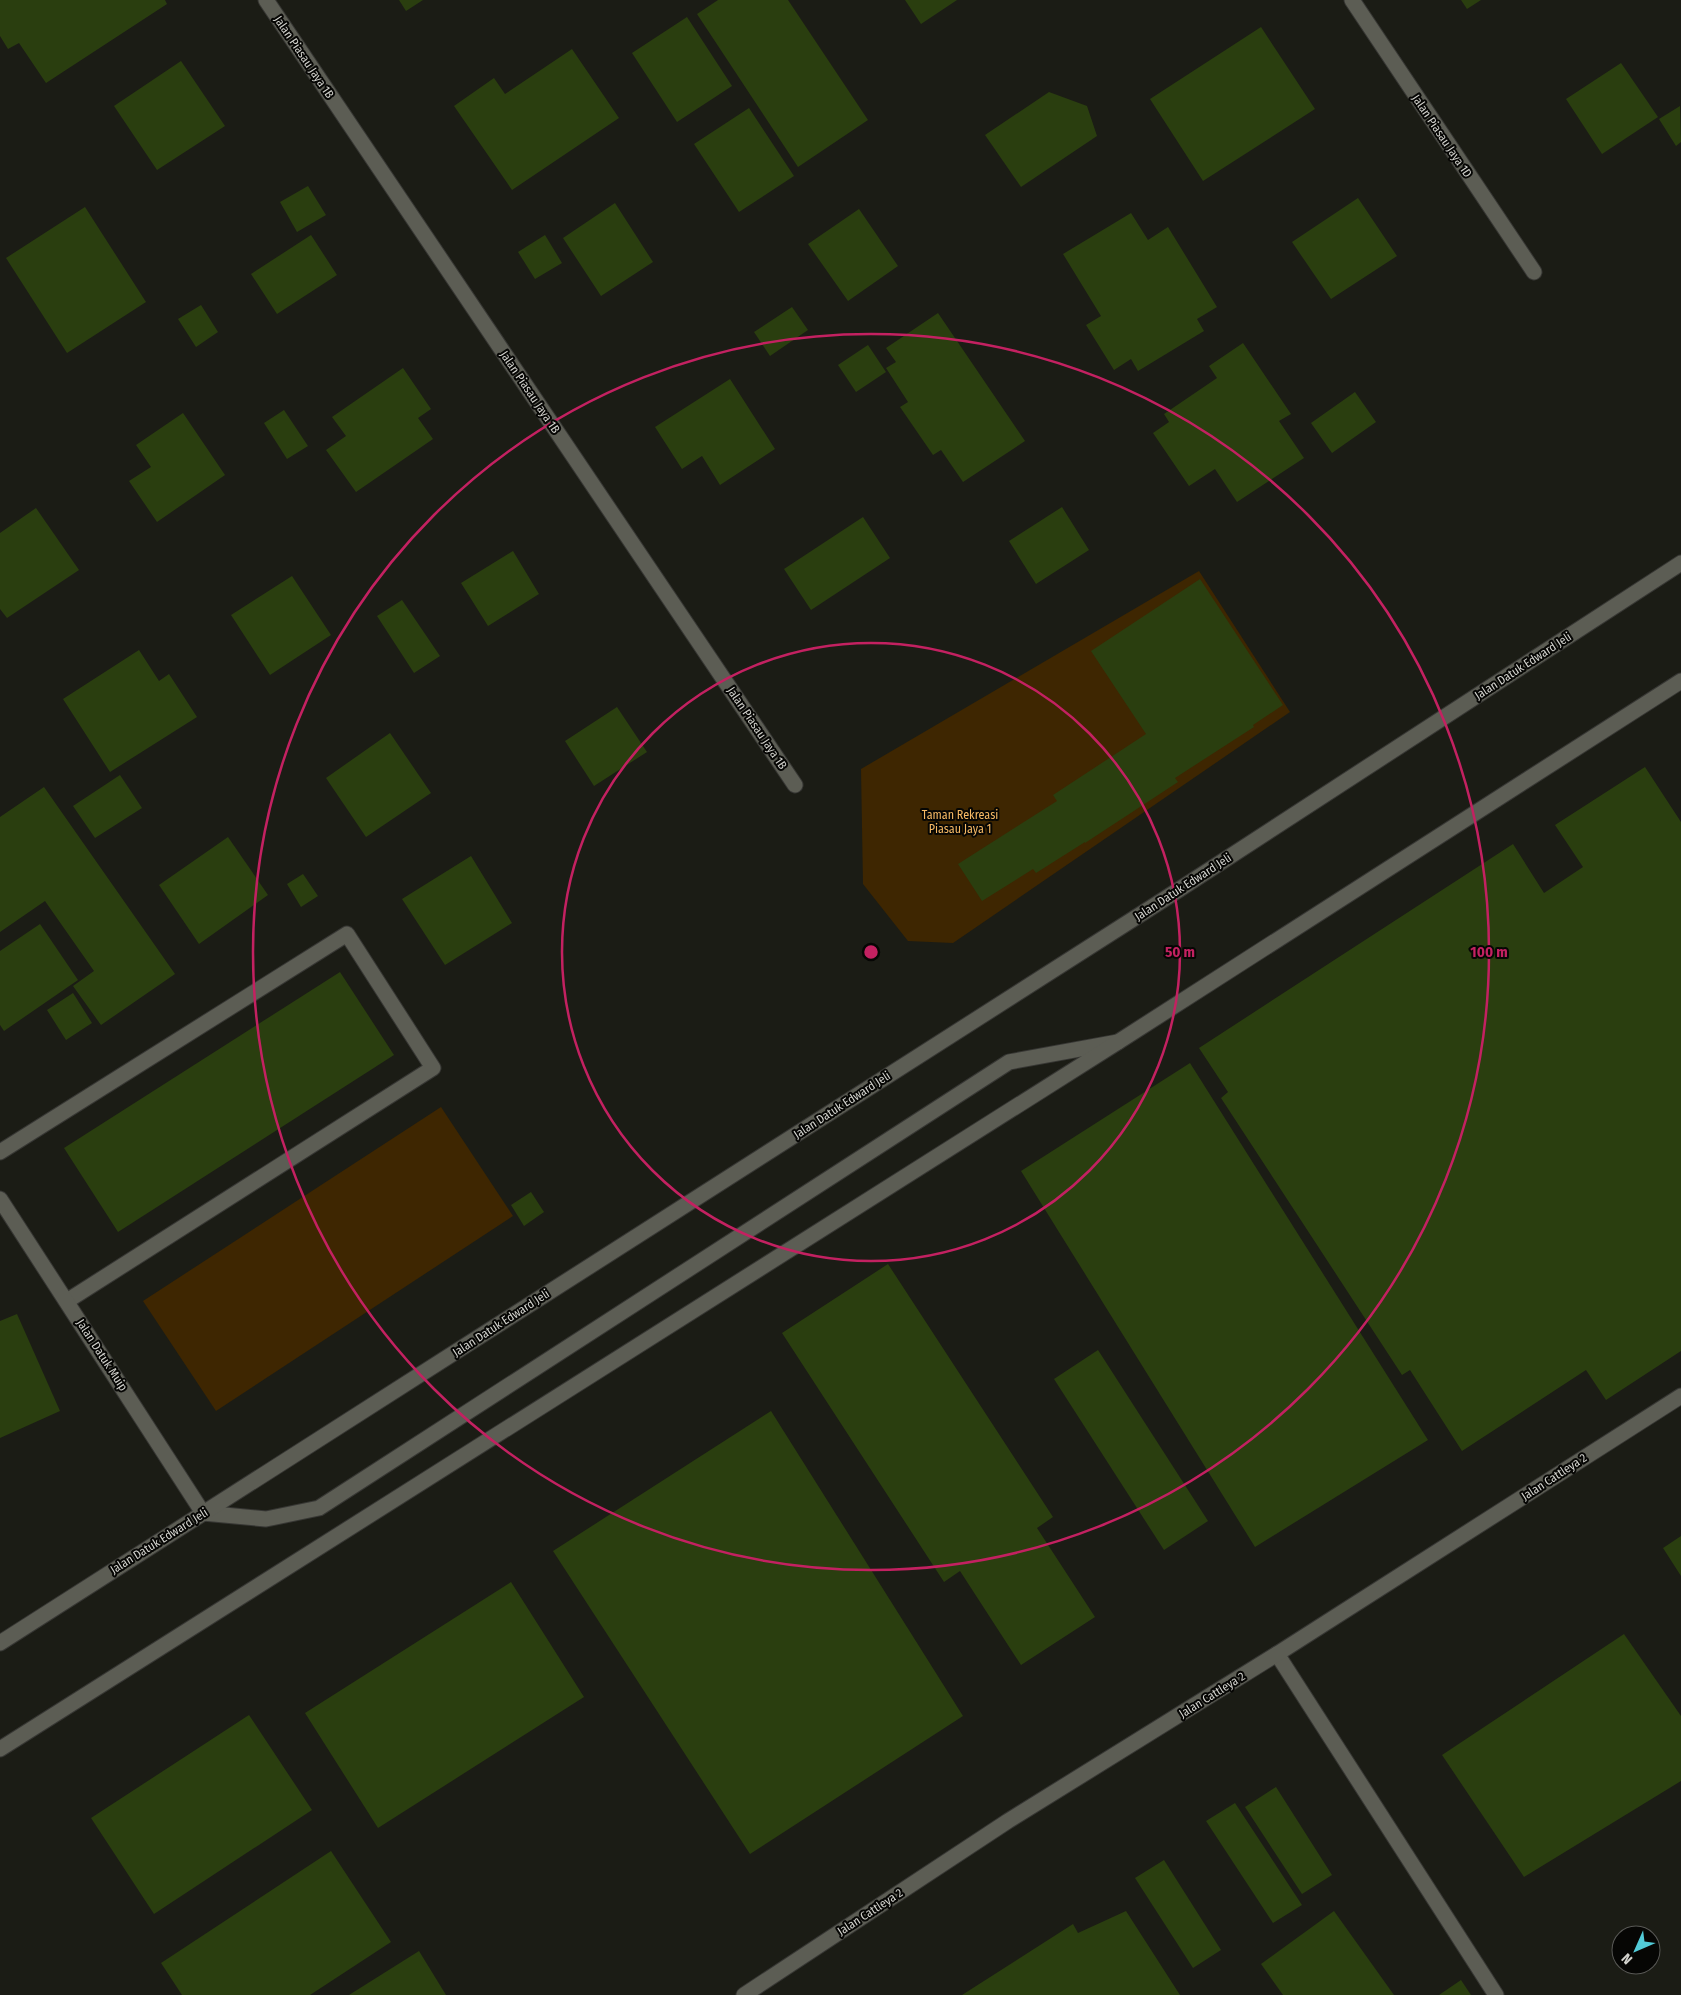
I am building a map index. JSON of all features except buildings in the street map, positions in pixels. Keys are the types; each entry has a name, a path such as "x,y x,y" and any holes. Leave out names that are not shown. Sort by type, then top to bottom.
{"street":[{"name":"Jalan Piasau Jaya 1B","path":"266,0 795,784"},
{"name":"Jalan Piasau Jaya 1D","path":"1352,0 1534,272"},
{"name":"Jalan Datuk Edward Jeli","path":"0,1643 1163,900 1681,563"},
{"path":"0,1750 1118,1042 1681,681"},
{"path":"0,1152 347,934 433,1068 68,1301"},
{"path":"204,1513 266,1519 319,1508 1009,1062 1118,1042"},
{"name":"Jalan Datuk Muip","path":"0,1198 204,1513"},
{"name":"Jalan Cattleya 2","path":"744,1995 1008,1821 1277,1654 1681,1396"},
{"path":"1277,1654 1496,1995"}],"green space":[{"name":"Taman Rekreasi Piasau Jaya 1","path":"1199,571 1290,712 953,943 908,941 863,884 861,769"},
{"path":"441,1107 513,1216 216,1411 143,1301"}]}
